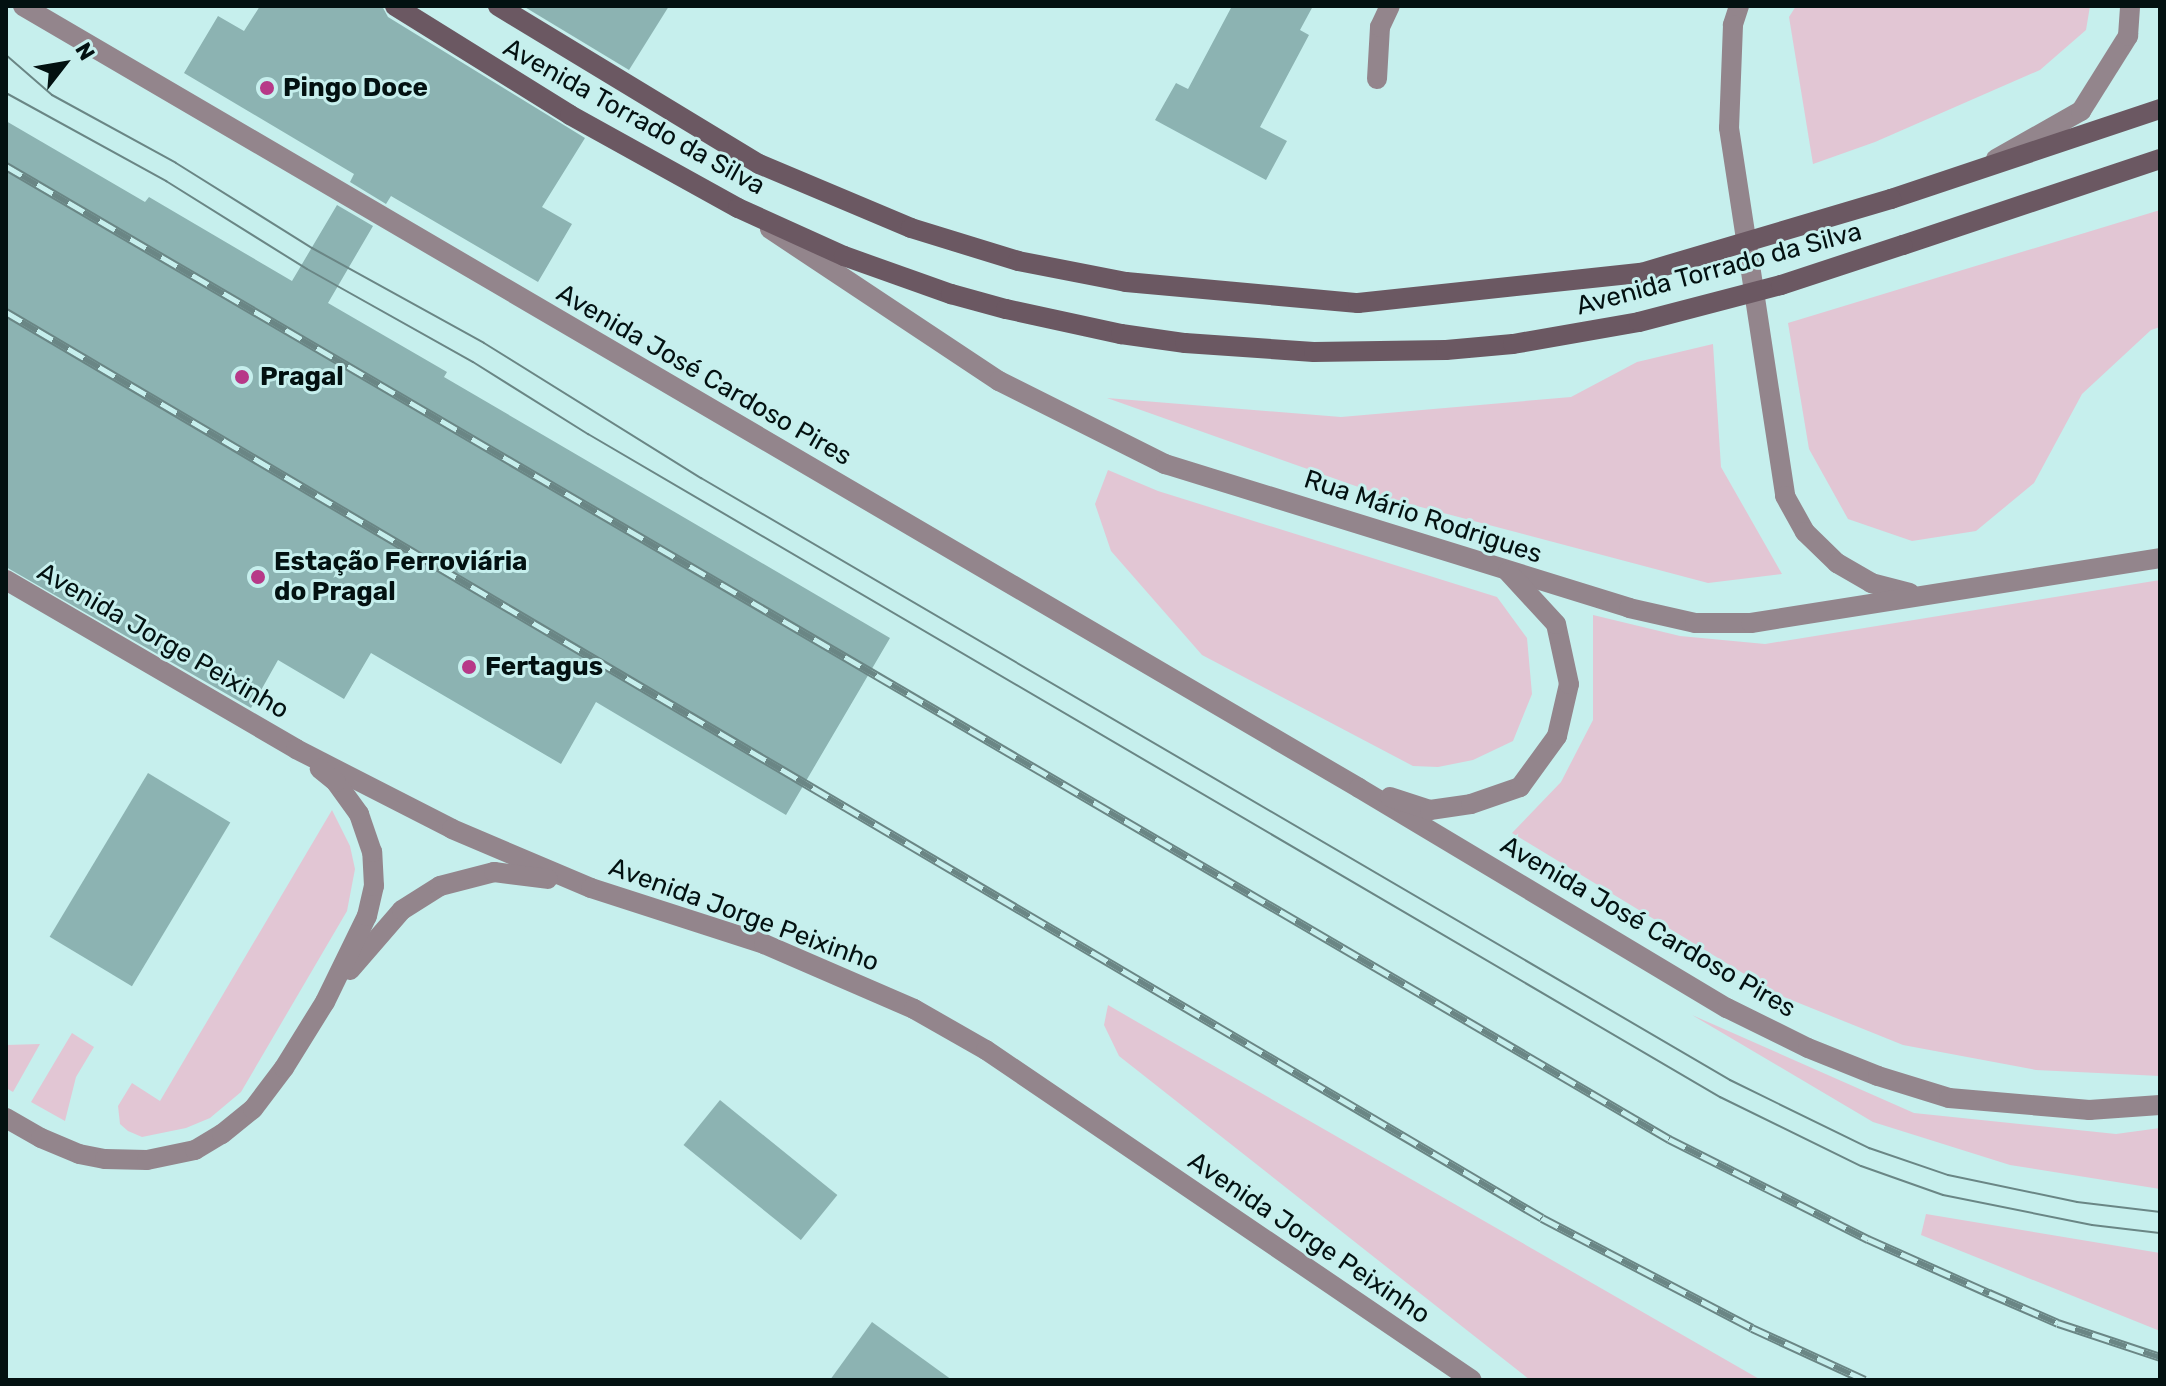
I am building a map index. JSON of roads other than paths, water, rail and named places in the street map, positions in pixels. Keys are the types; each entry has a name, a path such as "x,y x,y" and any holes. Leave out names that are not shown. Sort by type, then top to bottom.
{"main road":[{"name":"Avenida Torrado da Silva","path":"395,6 570,115 738,208 844,256 951,294 1064,322 1185,343 1314,352 1446,350 1513,344 1639,322 1781,285 2160,159"},
{"name":"Avenida Torrado da Silva","path":"498,6 759,164 911,228 1018,261 1126,282 1358,303 1641,273 1891,199 2160,109"}],"street":[{"name":"Avenida José Cardoso Pires","path":"23,6 1359,788 1727,1008 1808,1048 1878,1076 1949,1098 1988,1104 2089,1110 2160,1105"},
{"path":"1377,79 1380,27 1390,6"},
{"path":"1739,6 1733,25 1729,128 1785,496 1805,532 1837,563 1871,583 1917,595"},
{"path":"1980,168 2081,111 2128,36 2130,6"},
{"name":"Rua Mário Rodrigues","path":"738,208 999,381 1165,464 1332,513 1508,572 1629,608 1695,623 1751,623 2160,558"},
{"name":"Avenida José Cardoso Pires","path":"1359,788 1430,810 1471,804 1520,787 1557,736 1569,684 1556,624 1508,572"},
{"name":"Avenida Jorge Peixinho","path":"6,580 296,749 452,829 591,888 764,944 914,1009 986,1050 1472,1380"},
{"path":"6,1118 64,1149 105,1159 147,1160 195,1150 222,1134 253,1109 284,1068 325,1002 367,916 374,886 372,852 350,800 336,782 296,749"},
{"path":"325,1002 391,921 418,898 440,886 494,872 524,874 591,888"}],"tram line":[{"path":"6,55 52,95 176,163 312,248 484,343 701,478 1730,1080 1869,1148 1948,1175 2077,1202 2160,1212"},
{"path":"6,93 166,181 307,269 473,362 588,434 1720,1097 1861,1166 1943,1195 2092,1225 2160,1233"}],"railway":[{"path":"6,166 1669,1139 1868,1239 1989,1293 2058,1323 2160,1357"},
{"path":"6,312 1542,1218 1752,1328 1865,1380"}],"place":[{"name":"Pingo Doce","path":"267,88"},
{"name":"Pragal","path":"242,377"},
{"name":"Estação Ferroviária do Pragal","path":"258,577"},
{"name":"Fertagus","path":"469,667"}]}
